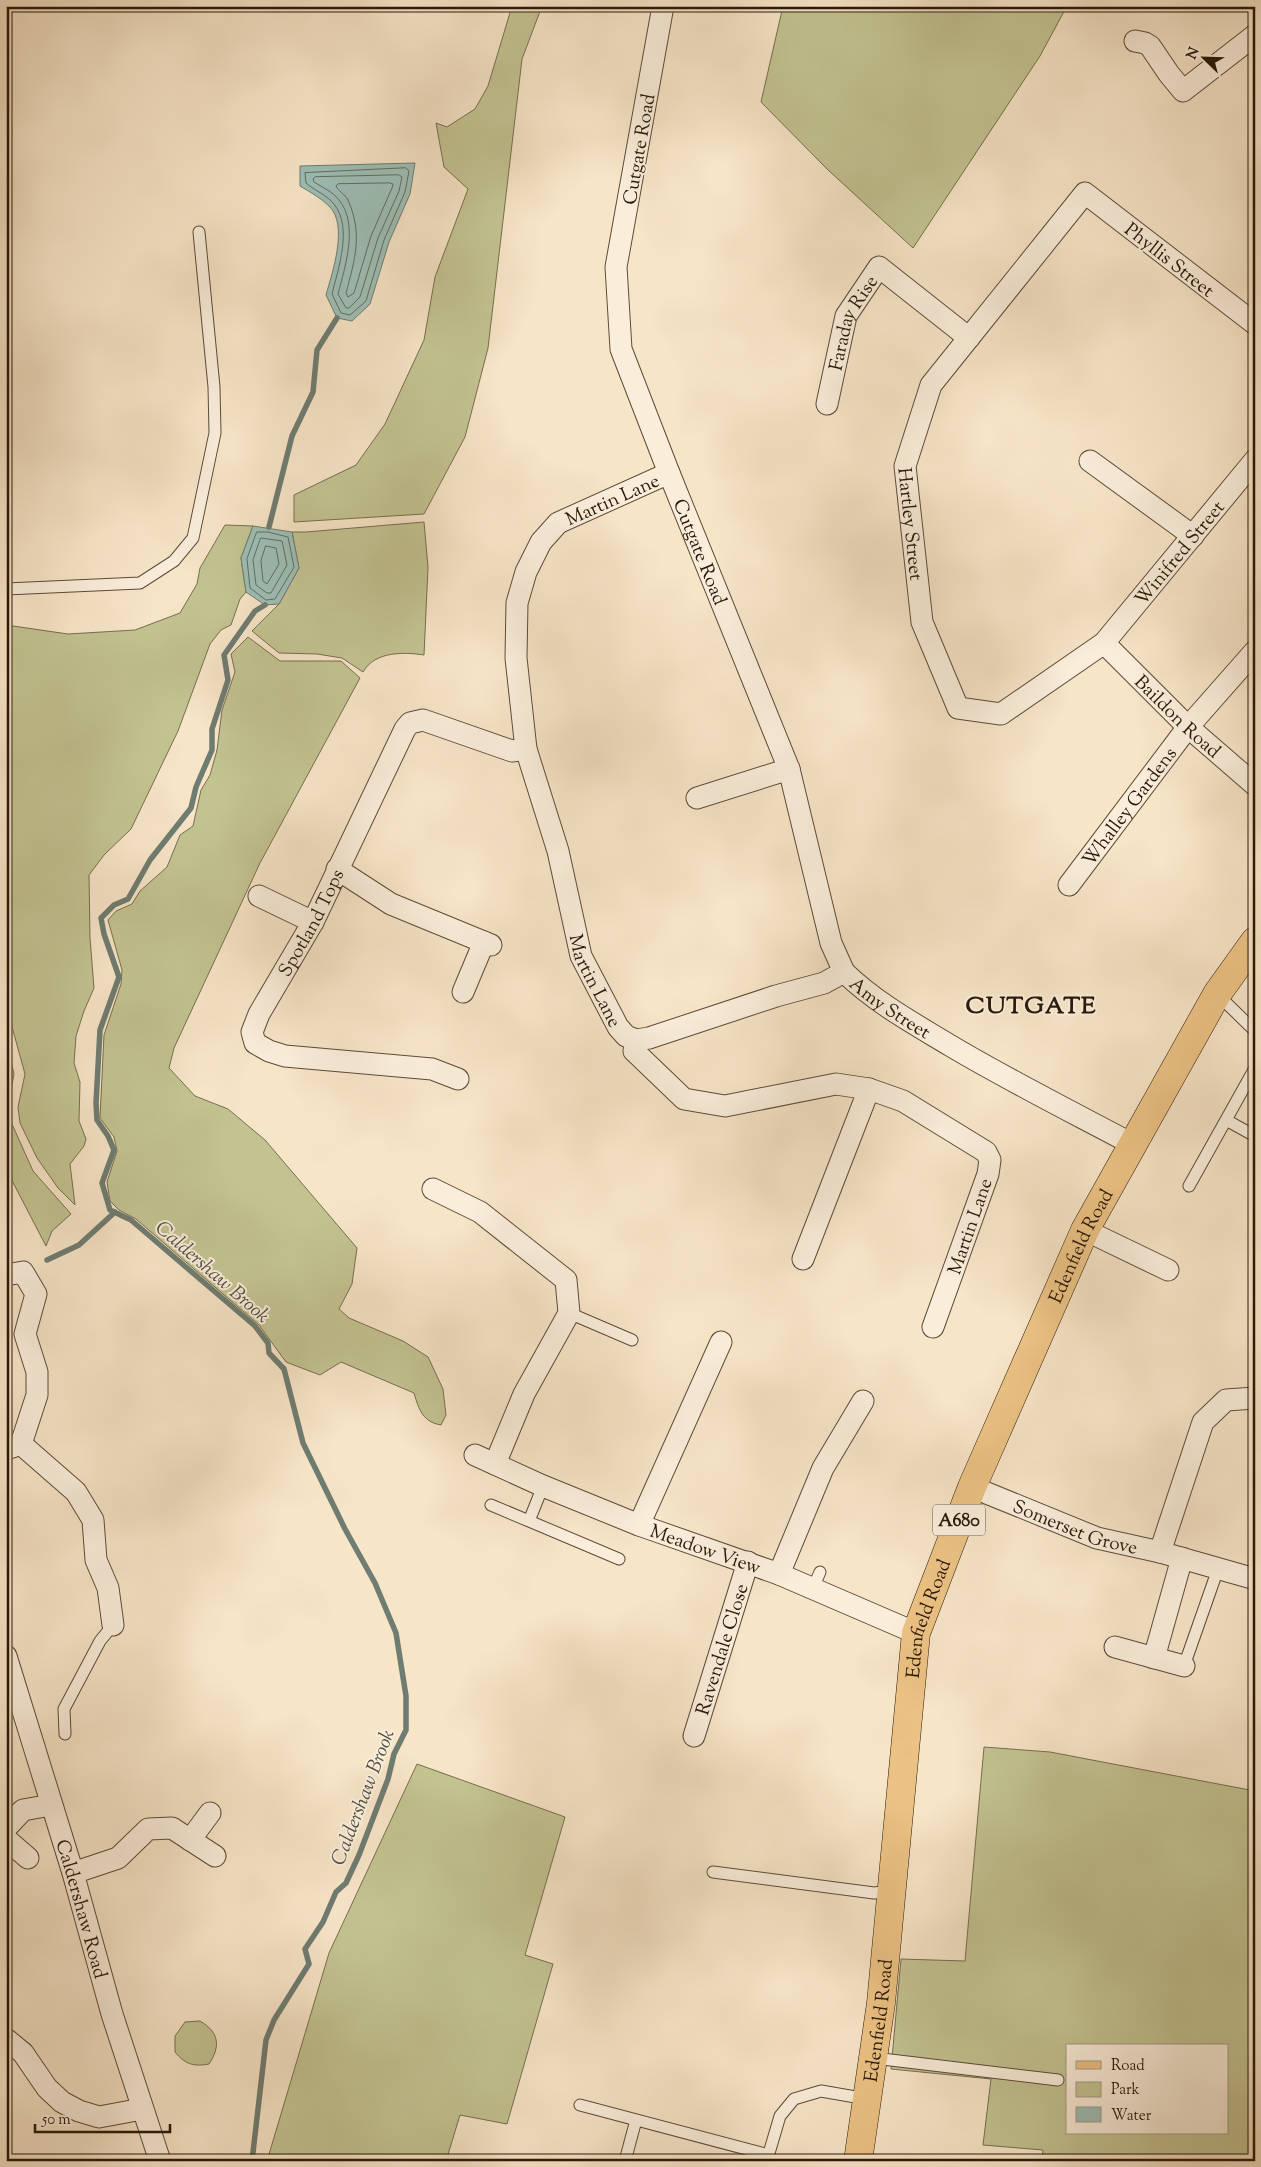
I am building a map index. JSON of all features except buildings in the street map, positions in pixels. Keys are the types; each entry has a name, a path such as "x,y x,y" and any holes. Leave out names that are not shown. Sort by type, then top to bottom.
{"main road":[{"name":"Edenfield Road","path":"858,2161 882,2003 916,1633 972,1487 1085,1230 1217,994 1255,941"}],"street":[{"name":"Cutgate Road","path":"663,6 616,267 621,348 669,474 788,769 831,943 844,972"},
{"path":"1135,41 1146,43 1150,46 1177,96 1255,35"},
{"name":"Phyllis Street","path":"1085,193 1255,324"},
{"name":"Hartley Street","path":"1085,193 931,385 905,466 922,622 958,708 1001,714 1104,643"},
{"name":"Faraday Rise","path":"827,404 846,316 879,267 969,338"},
{"name":"Winifred Street","path":"1104,643 1255,460"},
{"path":"1090,461 1193,536"},
{"name":"Martin Lane","path":"669,474 558,523 541,542 526,572 517,603 516,658 526,749 558,851 581,956 618,1027 626,1036 636,1040 634,1051 684,1099 725,1106 836,1084 869,1089 903,1101 986,1152 990,1160 988,1174 933,1327"},
{"name":"Baildon Road","path":"1104,643 1188,727 1255,784"},
{"name":"Whalley Gardens","path":"1069,885 1188,727 1255,651"},
{"name":"Spotland Tops","path":"458,1079 432,1069 285,1056 269,1051 255,1043 252,1032 259,1014 313,922 405,729 410,723 423,720 512,751 526,749"},
{"path":"697,798 788,769"},
{"path":"337,870 391,904 488,944 463,992"},
{"path":"259,896 313,922"},
{"name":"Amy Street","path":"636,1040 649,1038 767,999 824,983 844,972 864,992 892,1012 988,1068 1132,1144"},
{"path":"803,1259 869,1089"},
{"path":"433,1189 480,1212 566,1280 569,1313 524,1394 495,1464"},
{"path":"1085,1230 1168,1270"},
{"path":"6,1275 24,1272 36,1294 25,1334 38,1372 37,1395 14,1446 76,1492 93,1520 96,1560 108,1588 113,1625"},
{"path":"639,1525 721,1342"},
{"path":"1160,1552 1202,1422 1226,1400 1255,1398"},
{"path":"779,1574 824,1468 864,1401"},
{"name":"Meadow View","path":"475,1455 543,1486 639,1525 779,1574 817,1580 916,1633"},
{"name":"Somerset Grove","path":"972,1487 1097,1538 1160,1552 1255,1579"},
{"path":"1154,1658 1182,1558"},
{"name":"Ravendale Close","path":"694,1736 748,1562"},
{"path":"1115,1648 1184,1666"},
{"name":"Caldershaw Road","path":"6,1656 51,1805 74,1873 112,2014 160,2161"},
{"path":"6,1828 23,1810 51,1805"},
{"path":"190,1840 210,1813"},
{"path":"74,1873 118,1858 148,1829 172,1828 215,1856"},
{"path":"6,1839 28,1858"},
{"path":"6,2039 23,2053 47,2088 62,2102 80,2111 99,2116 142,2109"}],"lane":[{"path":"6,589 140,583 174,561 193,538 215,433 214,387 199,232"},
{"path":"1217,994 1255,1031"},
{"path":"1189,1186 1255,1068"},
{"path":"1226,1120 1255,1136"},
{"path":"569,1313 632,1340"},
{"path":"529,1521 543,1486"},
{"path":"491,1505 619,1559"},
{"path":"1184,1666 1218,1569"},
{"path":"65,1734 64,1709 100,1641 113,1625"},
{"path":"713,1872 874,1893 891,1891"},
{"path":"874,2058 1058,2080"},
{"path":"580,2106 768,2158 780,2116 794,2099 820,2091 867,2099"},
{"path":"625,2161 636,2120"}],"green space":[{"path":"512,6 542,6 522,59 488,348 465,437 424,514 294,522 294,495 356,465 385,424 424,340 435,277 468,189 444,167 436,123 447,127 475,109 488,86"},
{"path":"783,6 1067,6 1040,56 913,248 827,169 761,102"},
{"path":"424,522 428,567 424,655 408,653 391,654 375,660 363,672 342,658 317,654 279,653 252,631 279,604 299,568 292,532"},
{"path":"225,525 253,526 241,558 246,592 240,599 231,625 221,630 210,644 178,731 131,829 104,855 89,875 90,938 94,988 76,1036 74,1063 80,1082 79,1121 86,1139 84,1146 70,1164 75,1205 58,1188 37,1158 20,1123 18,1107 25,1074 6,1005 6,625 68,634 135,630 180,613 197,584 200,568"},
{"path":"248,637 280,661 341,661 360,678 260,863 174,1048 169,1068 195,1096 228,1109 265,1140 357,1248 352,1284 339,1309 349,1318 403,1341 428,1357 443,1389 446,1415 441,1425 426,1418 418,1405 414,1393 341,1362 320,1375 286,1362 259,1325 136,1219 119,1210 110,1201 107,1182 117,1151 114,1137 100,1118 104,1035 121,984 122,970 108,920 116,911 132,904 140,891 167,867 180,835 193,826 201,790 210,775 217,750 222,710 235,672 231,654"},
{"path":"6,1039 14,1074 7,1113 33,1171 71,1214 52,1231 46,1246 6,1169"},
{"path":"984,1747 1050,1752 1255,1791 1255,2161 1042,2161 1043,2150 983,2145 991,2079 891,2069 901,1959 965,1961"},
{"path":"417,1764 565,1817 525,1955 553,1964 507,2124 460,2115 446,2161 267,2161 329,1953"},
{"path":"200,2021 211,2030 216,2040 216,2045 209,2064 194,2065 186,2062 175,2052 175,2036 185,2022"}],"water":[{"path":"415,163 410,194 389,242 370,304 352,321 337,318 326,295 335,262 338,225 335,214 329,206 300,186 300,166"},
{"path":"253,526 292,532 299,568 279,604 265,605 246,592 241,558"}],"waterway":[{"path":"269,527 292,436 313,392 317,350 337,318"},
{"name":"Caldershaw Brook","path":"252,2161 266,2040 274,2020 309,1964 305,1949 323,1922 336,1892 346,1883 359,1855 388,1779 394,1754 406,1730 406,1696 396,1633 375,1583 345,1529 303,1443 284,1369 269,1353 268,1343 255,1326 131,1220 110,1210 102,1183 114,1150 108,1136 97,1120 96,1103 100,1030 119,977 104,934 101,918 114,905 128,899 150,860 191,808 196,787 212,750 212,729 228,680 224,655 255,611 265,605"},
{"path":"47,1260 79,1245 115,1212"}],"district":[{"name":"CUTGATE","path":"1031,1005"}]}
